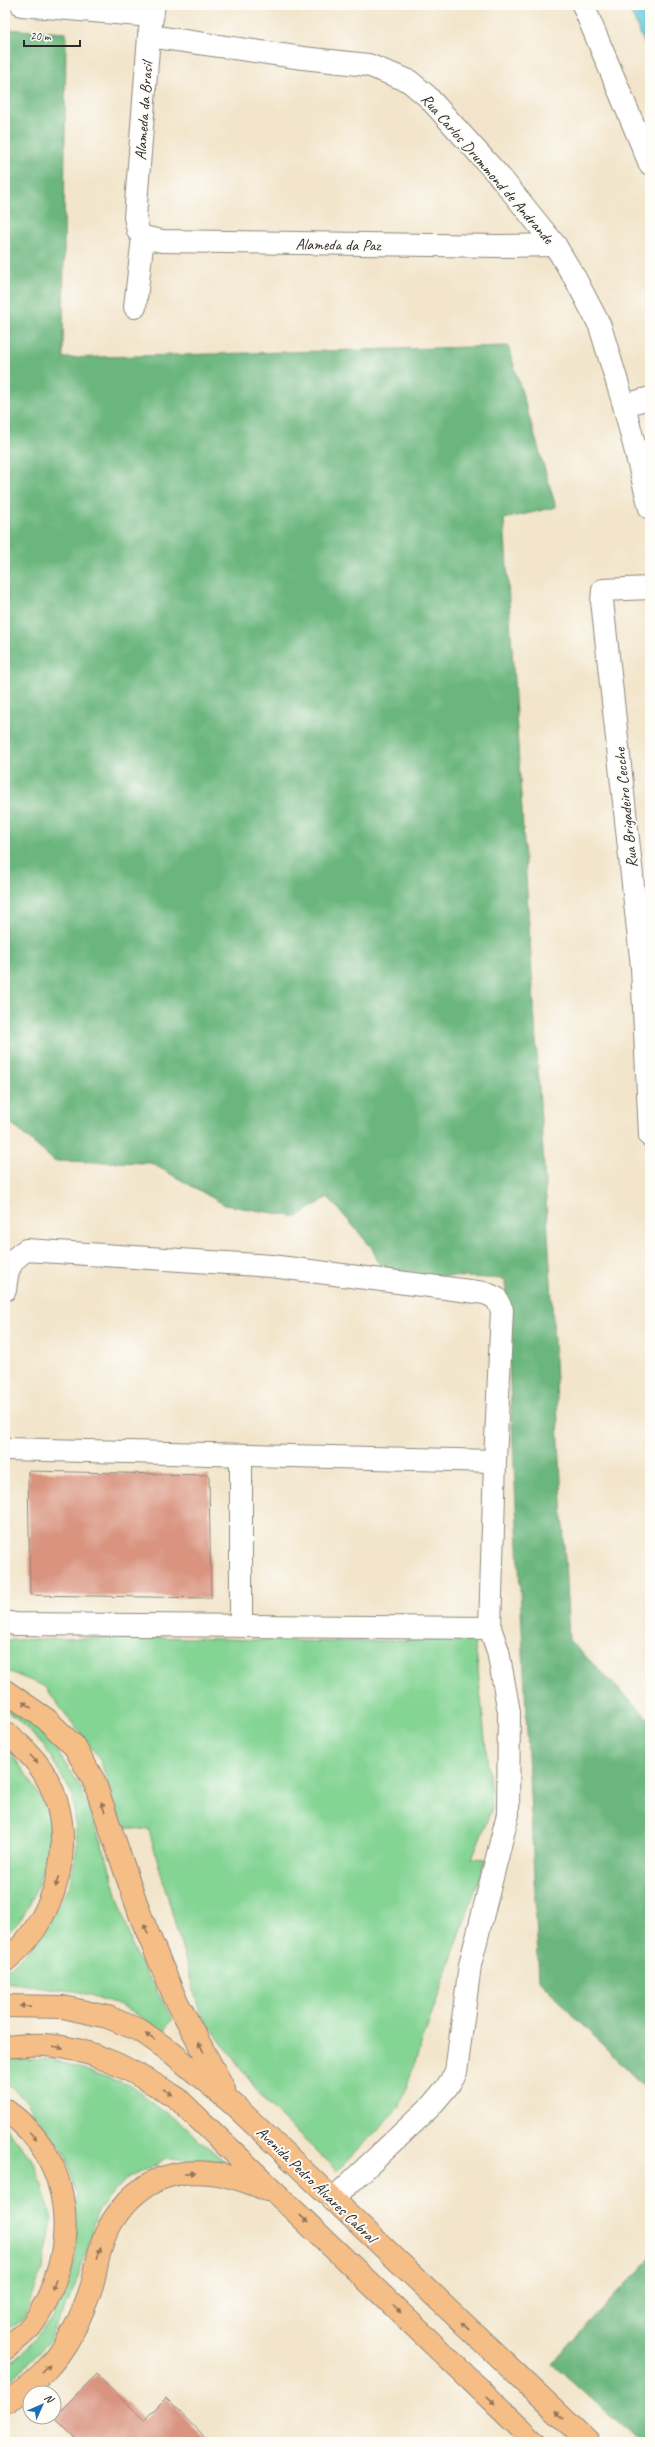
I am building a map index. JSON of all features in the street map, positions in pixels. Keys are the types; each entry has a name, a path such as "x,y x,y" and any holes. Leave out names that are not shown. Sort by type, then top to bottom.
{"main road":[{"path":"5,1691 46,1719 74,1746 94,1781 140,1917 175,1998 234,2105"},
{"path":"5,1733 12,1737 39,1764 50,1784 60,1818 62,1837 61,1863 49,1907 18,1951 5,1961"},
{"name":"Avenida Pedro Álvares Cabral","path":"5,2006 63,2007 108,2017 141,2031 171,2052 234,2105 332,2200 588,2442"},
{"path":"5,2047 45,2045 92,2053 135,2072 177,2098 535,2442"},
{"path":"5,2110 35,2137 52,2163 60,2185 64,2208 63,2257 53,2290 33,2324 5,2349"},
{"path":"5,2402 30,2384 58,2357 72,2333 84,2305 106,2233 130,2199 144,2186 164,2176 203,2173 243,2179 280,2196"}],"street":[{"name":"Rua Carlos Drummond de Andrande","path":"22,5 151,19 303,58 368,65 409,81 428,96 501,178 555,245 600,326 624,405 650,508"},
{"path":"583,5 650,164"},
{"name":"Alameda da Brasil","path":"143,237 138,231 135,217 151,19"},
{"path":"135,307 143,237"},
{"name":"Alameda da Paz","path":"143,237 162,241 498,246 555,245"},
{"path":"624,405 650,398"},
{"name":"Rua Brigadeiro Cecche","path":"650,588 603,590 602,601 642,967 650,1136"},
{"path":"5,1290 7,1269 14,1258 26,1250 271,1266 486,1293 496,1298 502,1310 495,1461 490,1628 498,1651 508,1712 508,1814 470,1965 456,2072 447,2087 430,2107 332,2200"},
{"path":"5,1449 495,1461"},
{"path":"241,1455 241,1626"},
{"path":"5,1622 15,1624 490,1628"}],"green space":[{"path":"5,29 66,33 63,358 508,346 556,507 504,519 551,1282 569,1640 650,1720 650,2093 539,1980 505,1279 383,1273 372,1248 328,1197 297,1217 225,1205 151,1163 54,1161 5,1118"},
{"path":"151,1637 330,1642 473,1638 477,1659 492,1808 472,1858 486,1859 399,2108 337,2171 268,2105 200,2013 149,1830 122,1827 100,1759 44,1686 5,1670 5,1640"},
{"path":"5,1701 43,1730 80,1786 106,1856 134,1952 173,2019 163,2031 121,2005 80,1992 5,1982 5,1971 31,1948 69,1887 77,1846 73,1796 47,1750 17,1718 5,1711"},
{"path":"5,1746 42,1799 50,1818 51,1827 45,1862 30,1904 14,1927 5,1934"},
{"path":"52,2059 130,2085 184,2126 224,2161 167,2159 126,2179 99,2209 76,2284 48,2343 12,2380 5,2382 5,2367 19,2357 52,2318 76,2259 77,2196 65,2153 21,2095 5,2083 5,2060"},
{"path":"5,2127 35,2163 52,2220 43,2268 24,2318 5,2331"},
{"path":"650,2258 650,2442 639,2442 552,2363"}],"water":[{"path":"628,5 650,5 650,57"}],"building":[{"path":"28,1471 209,1475 211,1598 30,1595"},
{"path":"97,2374 144,2420 166,2398 209,2442 79,2442 62,2425 62,2409"}]}
